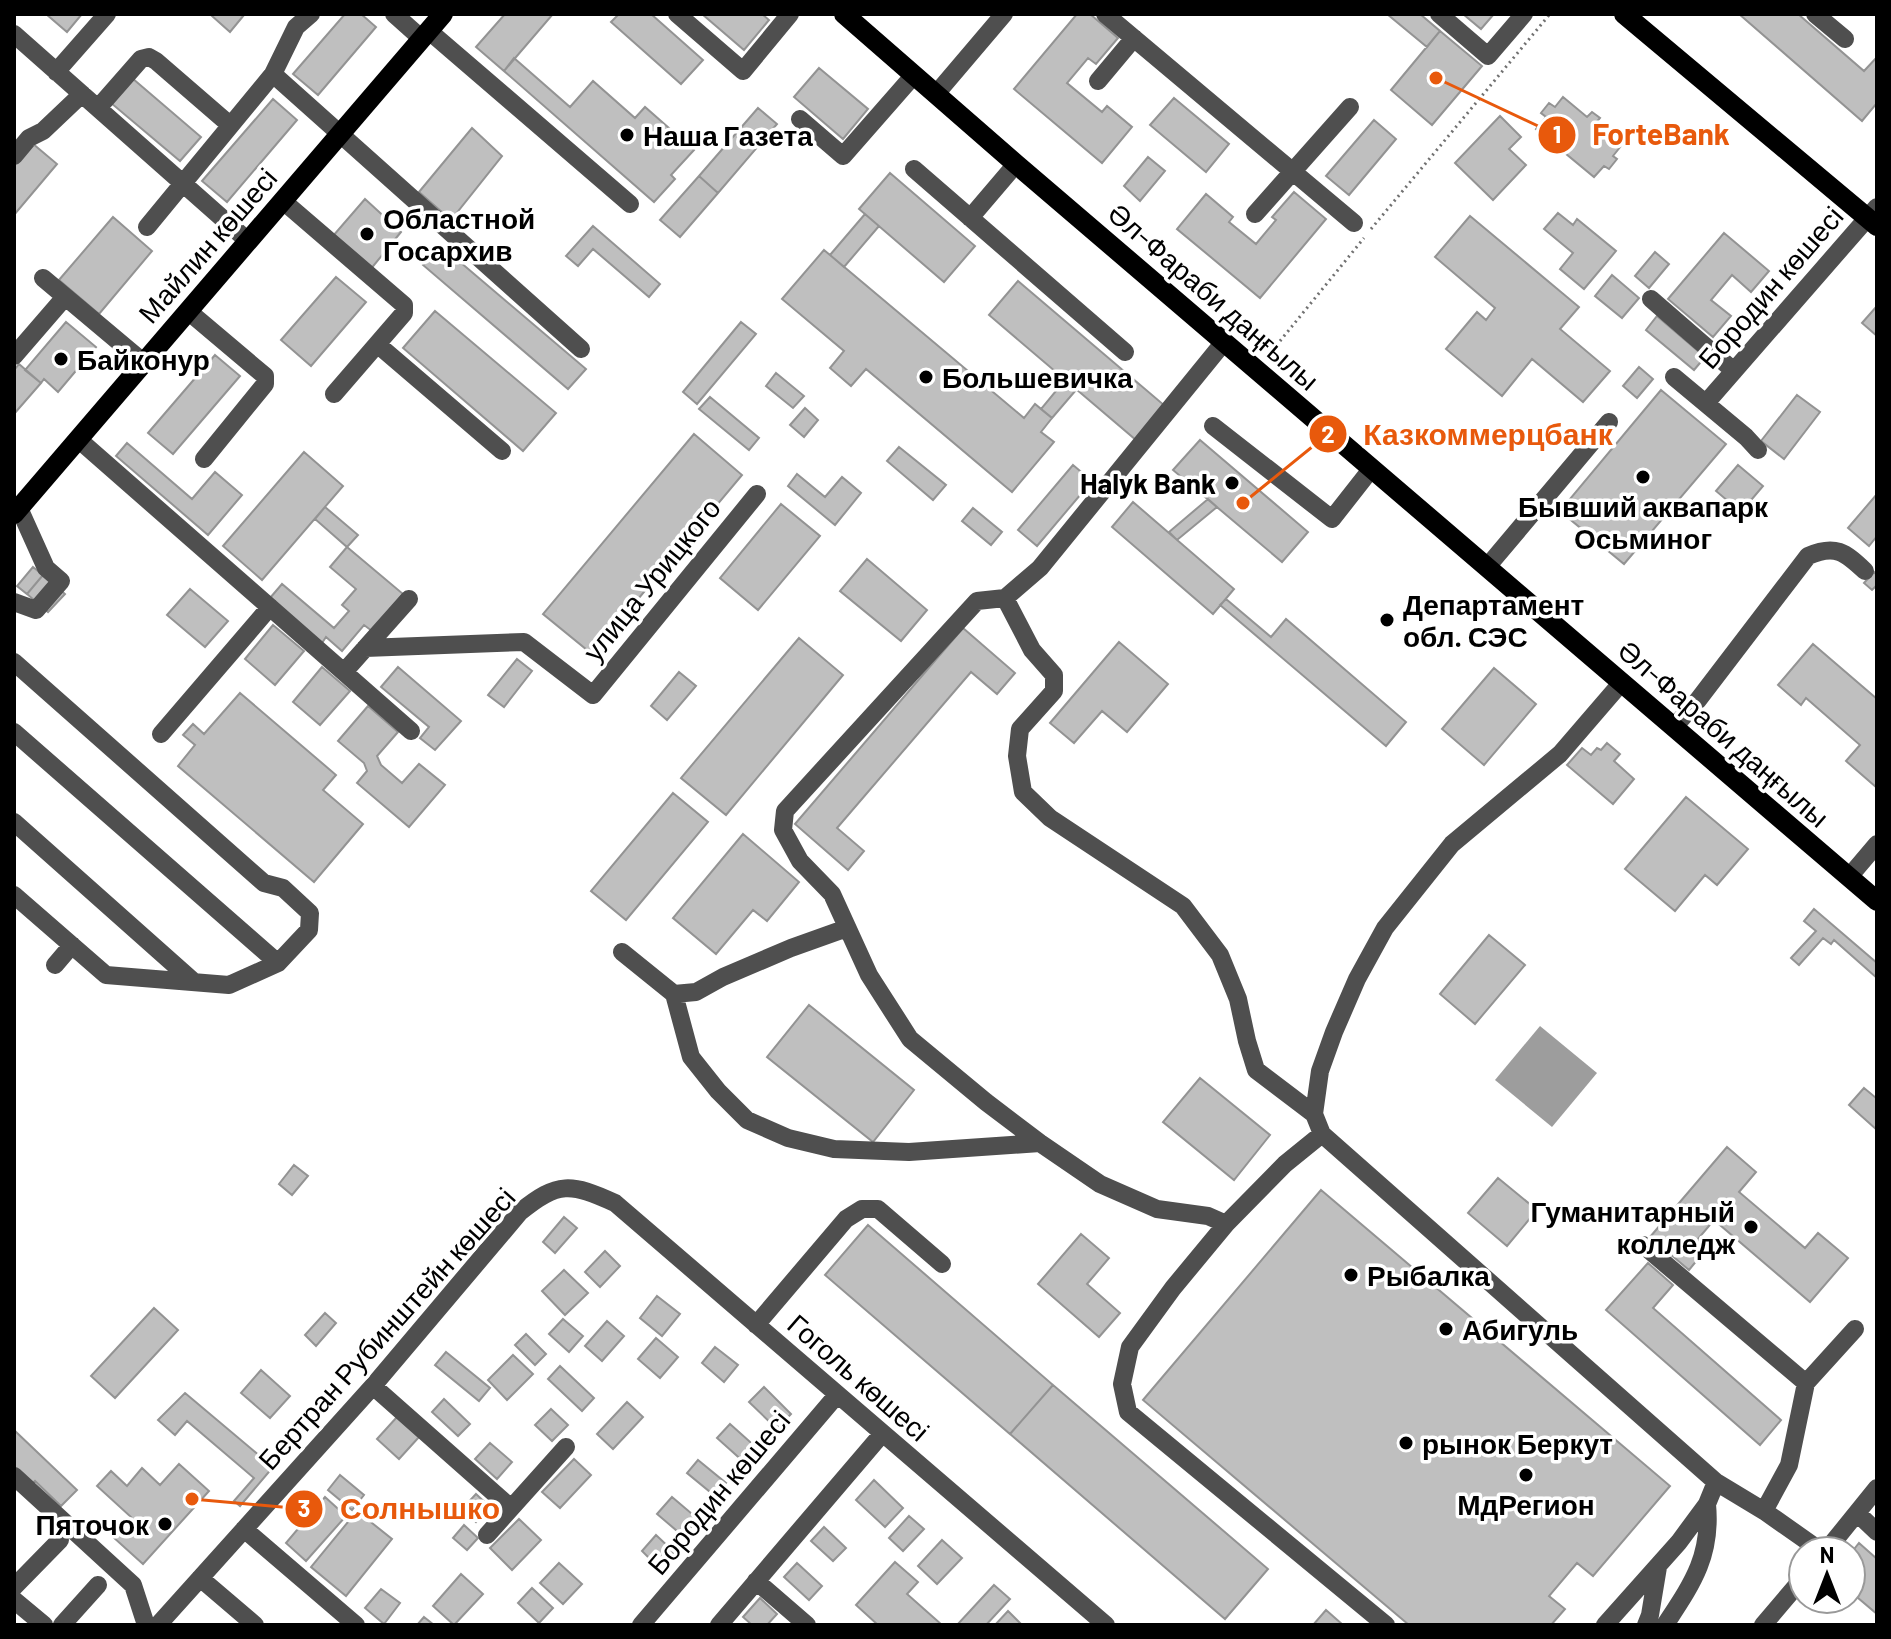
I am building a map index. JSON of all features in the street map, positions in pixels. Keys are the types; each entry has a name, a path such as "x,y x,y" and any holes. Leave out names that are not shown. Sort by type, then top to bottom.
{"main road":[{"name":"Майлин көшесі","path":"16,511 443,14"},
{"name":"Әл-Фараби даңғылы","path":"844,14 1877,901"},
{"path":"1624,14 1874,217"}],"street":[{"path":"56,72 107,14"},
{"path":"147,227 273,74 304,20 282,14"},
{"path":"394,14 426,35 630,204"},
{"path":"677,14 743,71 790,14"},
{"path":"936,94 1004,14"},
{"path":"1105,14 1354,223"},
{"path":"1439,14 1488,56 1524,14"},
{"path":"1815,14 1845,39"},
{"path":"14,34 248,241"},
{"path":"1098,81 1134,38"},
{"path":"98,108 141,59 149,57 230,125"},
{"path":"273,74 581,349"},
{"path":"800,119 843,156 914,75"},
{"path":"14,156 29,138 43,131 82,94"},
{"path":"1255,214 1350,107"},
{"path":"970,218 1016,164"},
{"path":"914,169 1125,352"},
{"path":"283,201 404,305 404,313 334,394"},
{"name":"Бородин көшесі","path":"1706,403 1874,217"},
{"path":"43,278 143,362"},
{"path":"14,356 65,297"},
{"path":"1651,299 1734,371"},
{"path":"188,311 266,380 204,459"},
{"path":"1224,342 1040,568 1005,598 977,601 785,811 783,830 800,861 832,894 869,975 910,1039 986,1102 1100,1184 1157,1209 1208,1216 1226,1224"},
{"path":"377,344 502,451"},
{"path":"1674,377 1758,450"},
{"path":"1487,567 1609,422"},
{"path":"1213,426 1332,519 1372,468"},
{"path":"78,439 411,731"},
{"name":"улица Урицкого","path":"365,648 524,642 593,695 757,494"},
{"path":"14,602 36,610 61,581 46,568 16,511"},
{"path":"1674,727 1808,556 1821,550 1846,553 1865,571"},
{"path":"1005,598 1032,650 1054,675 1054,691 1020,729 1017,756 1023,792 1050,818 1183,906 1220,955 1238,999 1256,1070 1314,1114"},
{"path":"344,672 409,599"},
{"path":"161,734 270,607"},
{"path":"14,662 264,883 283,888 310,913 309,930 278,963 229,985 106,975 72,945 18,906"},
{"path":"1622,682 1560,754 1452,844 1385,928 1357,979 1334,1032 1320,1071 1314,1114 1322,1134 1716,1482 1800,1535"},
{"path":"14,732 278,963"},
{"path":"14,822 194,982"},
{"path":"1849,877 1877,844"},
{"path":"674,994 696,992 791,948 847,928"},
{"path":"55,965 72,945"},
{"path":"622,952 674,994 691,1057 718,1091 747,1120 788,1138 834,1149 909,1152 1040,1143"},
{"path":"1322,1134 1285,1164 1226,1224 1173,1288 1130,1347 1122,1384 1128,1412 1386,1625"},
{"name":"Гоголь көшесі","path":"567,1187 615,1203 1106,1625"},
{"name":"Бертран Рубинштейн көшесі","path":"158,1625 373,1386 520,1212 551,1190 567,1187"},
{"path":"756,1325 846,1219 862,1209 878,1209 942,1264"},
{"path":"1643,1245 1806,1383"},
{"path":"1764,1511 1789,1465 1806,1383 1855,1329"},
{"path":"373,1386 511,1508"},
{"name":"Бородин көшесі","path":"641,1625 837,1395"},
{"path":"719,1625 882,1434"},
{"path":"487,1535 566,1447"},
{"path":"14,1476 133,1585 146,1625"},
{"path":"1605,1625 1658,1567 1707,1504 1716,1482"},
{"path":"1838,1535 1877,1488"},
{"path":"1665,1625 1698,1572 1709,1521 1707,1504"},
{"path":"1857,1513 1877,1532"},
{"path":"244,1529 356,1625"},
{"path":"14,1587 60,1540"},
{"path":"1646,1625 1658,1567"},
{"path":"200,1578 255,1625"},
{"path":"756,1581 807,1625"},
{"path":"62,1625 98,1585"},
{"path":"1763,1625 1787,1597"},
{"path":"14,1600 44,1625"}],"path":[{"path":"1280,341 1550,14"}],"shaded area":[{"path":"1540,1026 1597,1073 1552,1127 1495,1080"}],"building":[{"path":"46,14 82,14 67,32"},
{"path":"345,14 361,14 376,27 318,95 293,74"},
{"path":"505,14 553,14 504,71 476,47"},
{"path":"619,14 651,14 703,60 681,84 611,22"},
{"path":"702,14 762,14 769,20 744,50"},
{"path":"1077,14 1090,14 1118,38 1096,64 1088,58 1067,83 1102,112 1107,106 1132,127 1102,163 1014,89"},
{"path":"1387,14 1420,14 1440,31 1427,47"},
{"path":"1463,14 1494,14 1481,29"},
{"path":"1739,14 1798,14 1864,71 1877,57 1877,103 1862,121"},
{"path":"244,15 230,32 212,16"},
{"path":"1440,31 1482,66 1432,125 1391,90"},
{"path":"514,58 570,107 593,81 635,118 645,107 694,150 671,175 675,179 654,202 504,71"},
{"path":"819,68 868,109 843,139 794,97"},
{"path":"132,78 201,137 180,161 111,103"},
{"path":"1563,97 1587,117 1592,112 1600,118 1595,124 1621,146 1613,156 1617,159 1609,169 1604,166 1594,177 1536,129 1546,117 1541,113 1549,103 1555,107"},
{"path":"1174,98 1229,144 1206,172 1150,125"},
{"path":"273,99 297,120 227,202 202,181"},
{"path":"758,108 777,124 718,193 699,176"},
{"path":"1500,116 1521,137 1509,149 1526,165 1493,200 1455,163"},
{"path":"1374,120 1396,139 1349,195 1326,176"},
{"path":"472,128 502,156 451,220 419,192"},
{"path":"32,143 57,164 14,215 14,164"},
{"path":"1148,157 1165,171 1140,201 1124,186"},
{"path":"890,173 975,246 944,282 859,209"},
{"path":"699,176 718,193 680,237 660,220"},
{"path":"1294,192 1326,219 1260,298 1177,229 1206,194 1233,217 1229,222 1256,244 1276,220 1272,217"},
{"name":"Областной Госархив","path":"365,199 401,232 370,270 333,236"},
{"path":"1558,213 1573,225 1577,219 1616,251 1584,289 1560,269 1573,253 1544,229"},
{"path":"865,214 879,226 844,267 830,255"},
{"path":"1470,216 1579,307 1560,329 1610,371 1583,402 1532,359 1502,396 1446,349 1477,312 1486,320 1495,308 1435,257"},
{"path":"113,217 152,251 99,314 59,280"},
{"path":"593,226 660,284 649,297 593,249 578,266 566,256"},
{"path":"1724,233 1769,271 1751,292 1732,275 1711,300 1731,316 1713,337 1668,299"},
{"path":"440,245 586,369 568,389 423,265"},
{"name":"Большевичка","path":"824,250 1024,418 1035,404 1052,418 1041,432 1054,442 1012,492 866,369 851,386 830,368 844,351 782,299"},
{"path":"1655,252 1669,264 1649,288 1635,276"},
{"path":"1612,275 1639,298 1622,318 1595,296"},
{"path":"336,277 366,302 311,366 281,340"},
{"path":"1018,281 1165,406 1136,440 989,315"},
{"path":"1877,306 1877,336 1862,323"},
{"path":"435,311 556,413 523,451 403,348"},
{"path":"1657,316 1705,357 1694,370 1646,330"},
{"name":"Байконур","path":"66,322 96,347 58,392 44,379 41,383 25,370"},
{"path":"741,322 756,334 697,404 683,392"},
{"path":"215,355 240,376 173,454 148,433"},
{"path":"19,364 41,383 14,414 14,370"},
{"path":"1639,367 1653,379 1637,398 1623,386"},
{"path":"776,373 804,396 793,408 766,386"},
{"path":"1065,380 1076,390 1052,418 1041,409"},
{"name":"Бывший аквапарк Осьминог","path":"1661,390 1726,444 1624,564 1560,511"},
{"path":"1797,395 1820,412 1784,459 1761,441"},
{"path":"710,397 759,438 749,450 699,409"},
{"path":"805,408 818,420 804,437 790,425"},
{"path":"694,434 742,475 592,654 543,614"},
{"path":"1200,440 1308,532 1282,562 1173,470"},
{"path":"127,443 192,499 215,472 242,495 208,535 116,456"},
{"path":"899,447 946,485 933,500 887,461"},
{"path":"304,452 343,486 262,580 223,546"},
{"path":"1073,465 1092,481 1037,546 1018,530"},
{"path":"1738,465 1763,486 1741,512 1716,491"},
{"path":"797,474 825,497 842,477 861,493 835,525 788,486"},
{"path":"1877,494 1877,536 1869,546 1848,528"},
{"path":"1208,499 1217,507 1177,540 1169,532"},
{"path":"1133,502 1234,589 1213,614 1112,527"},
{"path":"781,504 820,536 758,610 720,578"},
{"path":"325,507 358,535 347,547 315,519"},
{"path":"973,508 1002,532 991,545 962,521"},
{"path":"347,547 403,594 372,631 364,625 342,651 326,637 322,643 270,598 282,584 334,628 349,611 342,605 356,589 330,567"},
{"path":"867,559 927,610 901,641 840,591"},
{"path":"33,567 43,575 27,594 17,586"},
{"path":"1874,572 1877,585 1872,590 1864,583"},
{"path":"43,575 65,594 48,612 27,594"},
{"path":"190,589 228,621 205,647 167,615"},
{"path":"1226,599 1271,637 1286,619 1406,722 1386,746 1220,605"},
{"path":"273,625 304,651 275,685 245,659"},
{"path":"963,628 1015,673 997,694 971,672 837,828 864,851 848,870 795,824"},
{"path":"799,638 843,675 726,815 681,778"},
{"path":"1119,642 1168,684 1127,732 1102,711 1074,743 1050,723"},
{"path":"1813,644 1877,699 1876,787 1846,761 1860,745 1806,698 1801,705 1778,685"},
{"path":"517,659 532,671 504,707 488,695"},
{"path":"322,667 350,691 320,725 293,702"},
{"path":"398,667 461,721 435,750 420,738 429,727 381,687"},
{"path":"1494,668 1536,704 1484,765 1442,729"},
{"path":"679,672 696,686 667,720 651,706"},
{"path":"240,693 336,775 323,790 363,824 314,882 178,766 195,745 183,735 193,724 204,734"},
{"path":"368,706 398,732 377,756 381,765 402,783 419,764 445,785 409,827 357,783 367,771 364,763 338,741"},
{"path":"1607,743 1620,754 1614,761 1634,779 1613,804 1567,765 1582,748 1591,755"},
{"path":"673,793 708,822 626,920 591,891"},
{"path":"1686,797 1748,849 1717,885 1705,875 1675,911 1625,869"},
{"path":"743,834 799,882 767,921 753,910 716,954 673,918"},
{"path":"1814,909 1877,963 1877,978 1834,940 1831,944 1823,938 1799,965 1791,958 1816,931 1804,921"},
{"path":"1489,935 1525,965 1475,1024 1440,994"},
{"path":"809,1005 914,1090 873,1142 767,1057"},
{"path":"1200,1078 1270,1135 1234,1180 1163,1122"},
{"path":"1864,1088 1877,1096 1877,1130 1849,1105"},
{"name":"Гуманитарный колледж","path":"1727,1147 1756,1172 1739,1192 1805,1248 1818,1233 1848,1258 1810,1302 1714,1220 1697,1240 1707,1248 1689,1270 1650,1237"},
{"path":"294,1165 308,1176 292,1195 279,1184"},
{"path":"1498,1178 1537,1210 1507,1246 1468,1213"},
{"name":"рынок Беркут","path":"1321,1190 1670,1486 1593,1576 1577,1563 1549,1596 1565,1609 1551,1625 1409,1625 1143,1400"},
{"path":"564,1217 577,1228 555,1253 543,1242"},
{"path":"868,1225 1053,1385 1010,1434 825,1275"},
{"path":"1081,1234 1109,1258 1087,1284 1120,1313 1099,1337 1038,1284"},
{"path":"605,1251 620,1266 600,1287 585,1272"},
{"path":"1648,1263 1673,1285 1653,1308 1781,1420 1760,1445 1606,1310"},
{"path":"564,1270 588,1293 565,1315 542,1291"},
{"path":"657,1296 680,1314 662,1336 640,1318"},
{"path":"154,1308 178,1330 115,1398 91,1376"},
{"path":"325,1313 336,1323 316,1346 305,1335"},
{"path":"563,1319 583,1336 569,1352 549,1334"},
{"path":"607,1321 624,1336 602,1361 585,1346"},
{"path":"526,1334 546,1354 535,1365 515,1345"},
{"path":"656,1338 678,1357 660,1378 638,1359"},
{"path":"715,1347 738,1365 724,1382 702,1363"},
{"path":"446,1352 490,1388 479,1401 435,1365"},
{"path":"513,1355 533,1374 507,1400 488,1380"},
{"path":"560,1366 594,1398 582,1411 548,1379"},
{"path":"261,1370 290,1396 270,1418 241,1393"},
{"path":"1053,1385 1268,1569 1225,1619 1010,1434"},
{"path":"764,1387 791,1414 777,1429 749,1402"},
{"path":"185,1393 273,1467 240,1506 234,1501 254,1478 187,1421 175,1435 158,1420"},
{"path":"444,1399 470,1424 458,1436 432,1412"},
{"path":"627,1402 643,1417 613,1449 597,1434"},
{"path":"551,1409 568,1425 552,1441 535,1425"},
{"path":"397,1417 419,1437 399,1459 377,1439"},
{"path":"730,1424 758,1449 745,1463 717,1438"},
{"path":"14,1430 77,1490 61,1506 35,1481 32,1484 14,1467"},
{"path":"490,1443 512,1462 497,1479 475,1459"},
{"path":"574,1459 591,1475 560,1508 542,1492"},
{"path":"698,1460 726,1483 715,1496 687,1473"},
{"path":"179,1464 209,1491 143,1564 113,1537 131,1517 97,1486 111,1471 127,1486 142,1468 160,1485"},
{"path":"340,1475 364,1495 352,1510 328,1490"},
{"path":"874,1480 903,1508 885,1527 856,1500"},
{"path":"476,1494 490,1507 476,1522 462,1509"},
{"path":"325,1497 346,1516 306,1561 286,1543"},
{"path":"672,1497 698,1519 683,1536 657,1514"},
{"path":"357,1511 392,1539 346,1596 311,1567"},
{"path":"909,1516 924,1529 903,1551 889,1538"},
{"path":"519,1519 541,1540 512,1570 490,1548"},
{"path":"464,1525 478,1538 467,1550 453,1538"},
{"path":"824,1527 846,1548 833,1561 811,1541"},
{"path":"656,1535 674,1552 659,1568 642,1551"},
{"path":"942,1540 962,1558 937,1584 918,1566"},
{"path":"1867,1550 1877,1559 1877,1614 1867,1606"},
{"path":"895,1562 918,1582 907,1594 942,1625 878,1625 856,1605"},
{"path":"559,1563 582,1584 563,1604 540,1583"},
{"path":"797,1563 822,1586 809,1600 784,1577"},
{"path":"461,1574 483,1594 454,1625 433,1606"},
{"path":"994,1585 1010,1599 986,1625 957,1625"},
{"path":"532,1588 553,1608 539,1623 518,1603"},
{"path":"381,1589 400,1603 384,1624 365,1608"},
{"path":"760,1598 777,1614 767,1625 752,1625 743,1617"},
{"path":"1326,1610 1343,1625 1313,1625"},
{"path":"1008,1611 1022,1625 995,1625"},
{"path":"424,1617 434,1625 417,1625"}],"place":[{"name":"ForteBank","path":"1436,78"},
{"name":"Наша Газета","path":"627,135"},
{"name":"Областной Госархив","path":"367,234"},
{"name":"Байконур","path":"61,359"},
{"name":"Большевичка","path":"926,377"},
{"name":"Бывший аквапарк Осьминог","path":"1643,477"},
{"name":"Halyk Bank","path":"1232,483"},
{"name":"Казкоммерцбанк","path":"1243,503"},
{"name":"Департамент обл. СЭС","path":"1387,620"},
{"name":"Гуманитарный колледж","path":"1751,1227"},
{"name":"Рыбалка","path":"1351,1275"},
{"name":"Абигуль","path":"1446,1329"},
{"name":"рынок Беркут","path":"1406,1443"},
{"name":"МдРегион","path":"1526,1475"},
{"name":"Солнышко","path":"192,1499"},
{"name":"Пяточок","path":"165,1524"}]}
